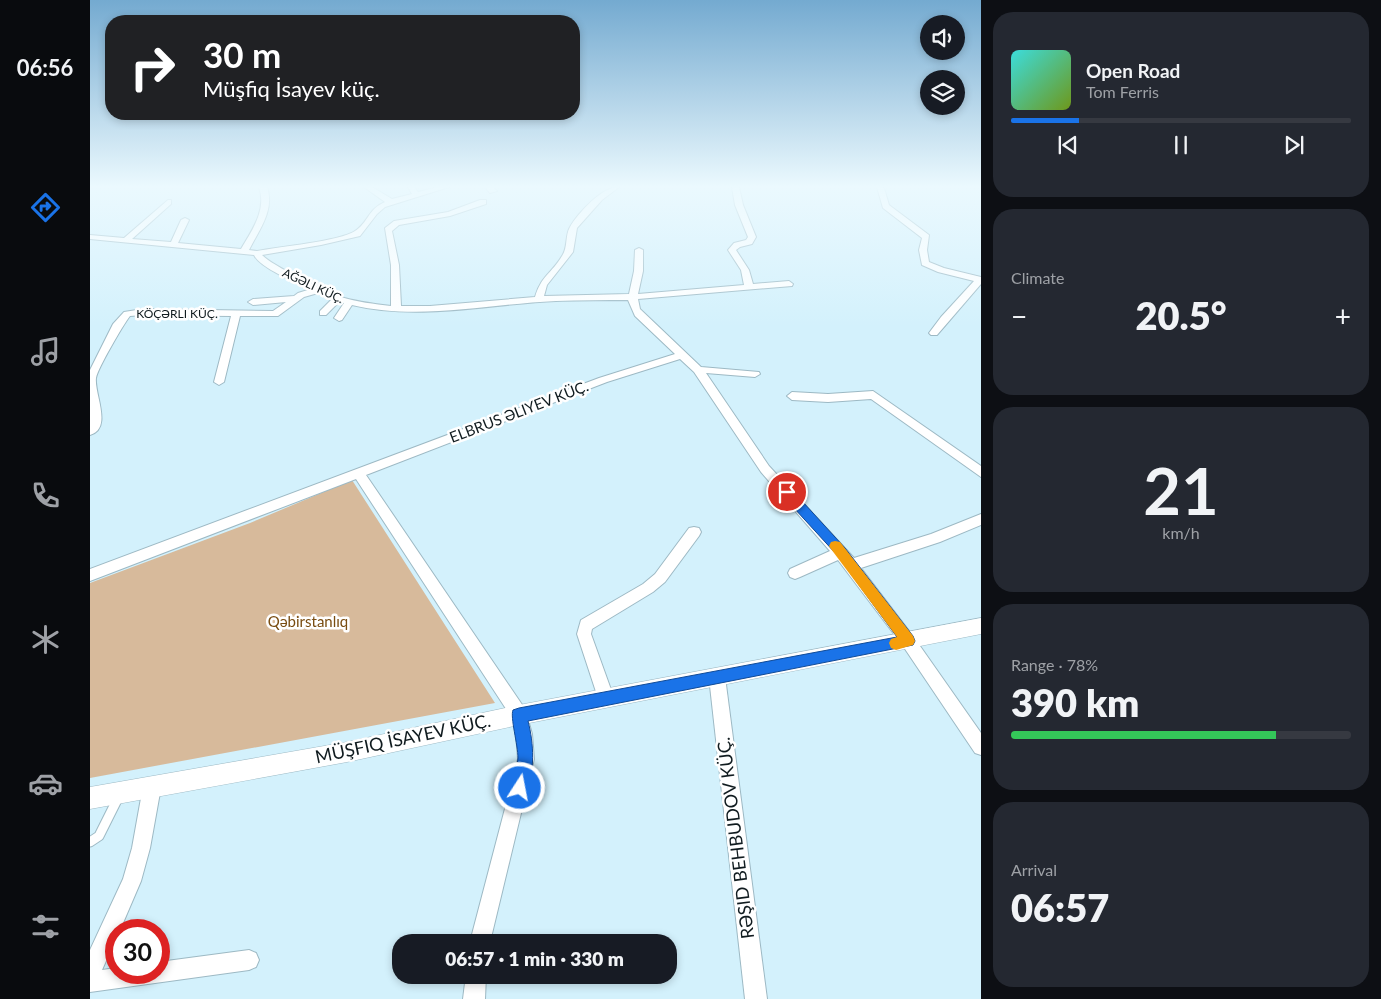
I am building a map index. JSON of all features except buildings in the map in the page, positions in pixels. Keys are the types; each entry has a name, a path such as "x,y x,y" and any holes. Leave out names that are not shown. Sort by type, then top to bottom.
{"street":[{"path":"125,241 133,234"},
{"path":"173,246 179,234"},
{"path":"244,253 253,234"},
{"path":"90,237 257,253 321,243 358,234"},
{"path":"389,234 395,265 396,309"},
{"path":"539,300 542,284 569,252 571,234"},
{"path":"749,287 745,270 732,250 737,245 750,242 752,237 751,234"},
{"path":"922,234 926,237 923,250 926,263 941,270 981,280 949,312 934,333"},
{"path":"639,250 638,273 632,297 632,304 638,314 698,370 765,468 851,564 908,641 981,747"},
{"name":"AĞƏLI KÜÇ.","path":"257,253 259,258 269,265 337,299 396,309 539,300 632,297 789,284"},
{"name":"KÖÇƏRLI KÜÇ.","path":"90,431 95,426 96,420 91,378 123,317 127,314 144,312 275,314 295,299 319,290"},
{"path":"253,302 295,299"},
{"path":"323,313 337,299"},
{"path":"339,318 350,302"},
{"path":"219,382 236,314"},
{"name":"ELBRUS ƏLIYEV KÜÇ.","path":"90,575 603,380 682,355"},
{"path":"698,370 755,374"},
{"path":"792,396 828,398 873,395 981,472"},
{"path":"358,474 519,715 524,734 526,759 482,934"},
{"path":"851,564 935,538 981,519"},
{"path":"606,698 584,634 586,626 648,588 660,578 694,532"},
{"path":"795,573 841,552"},
{"name":"MÜŞFIQ İSAYEV KÜÇ.","path":"90,798 347,752 519,715 981,626"},
{"name":"RƏŞID BEHBUDOV KÜÇ.","path":"717,677 756,999"},
{"path":"90,973 132,881 142,848 152,787"},
{"path":"170,970 249,960"},
{"path":"90,982 105,980"},
{"path":"474,999 475,984"}],"lane":[{"path":"90,842 99,836 121,792"}],"green space":[{"name":"Qəbirstanlıq","path":"352,480 495,703 90,778 90,583 250,523"}],"slow traffic":[{"path":"835,546 908,641 896,643"}],"route":[{"path":"520,788 526,759 524,734 519,715 908,641 841,552 787,492"}]}
